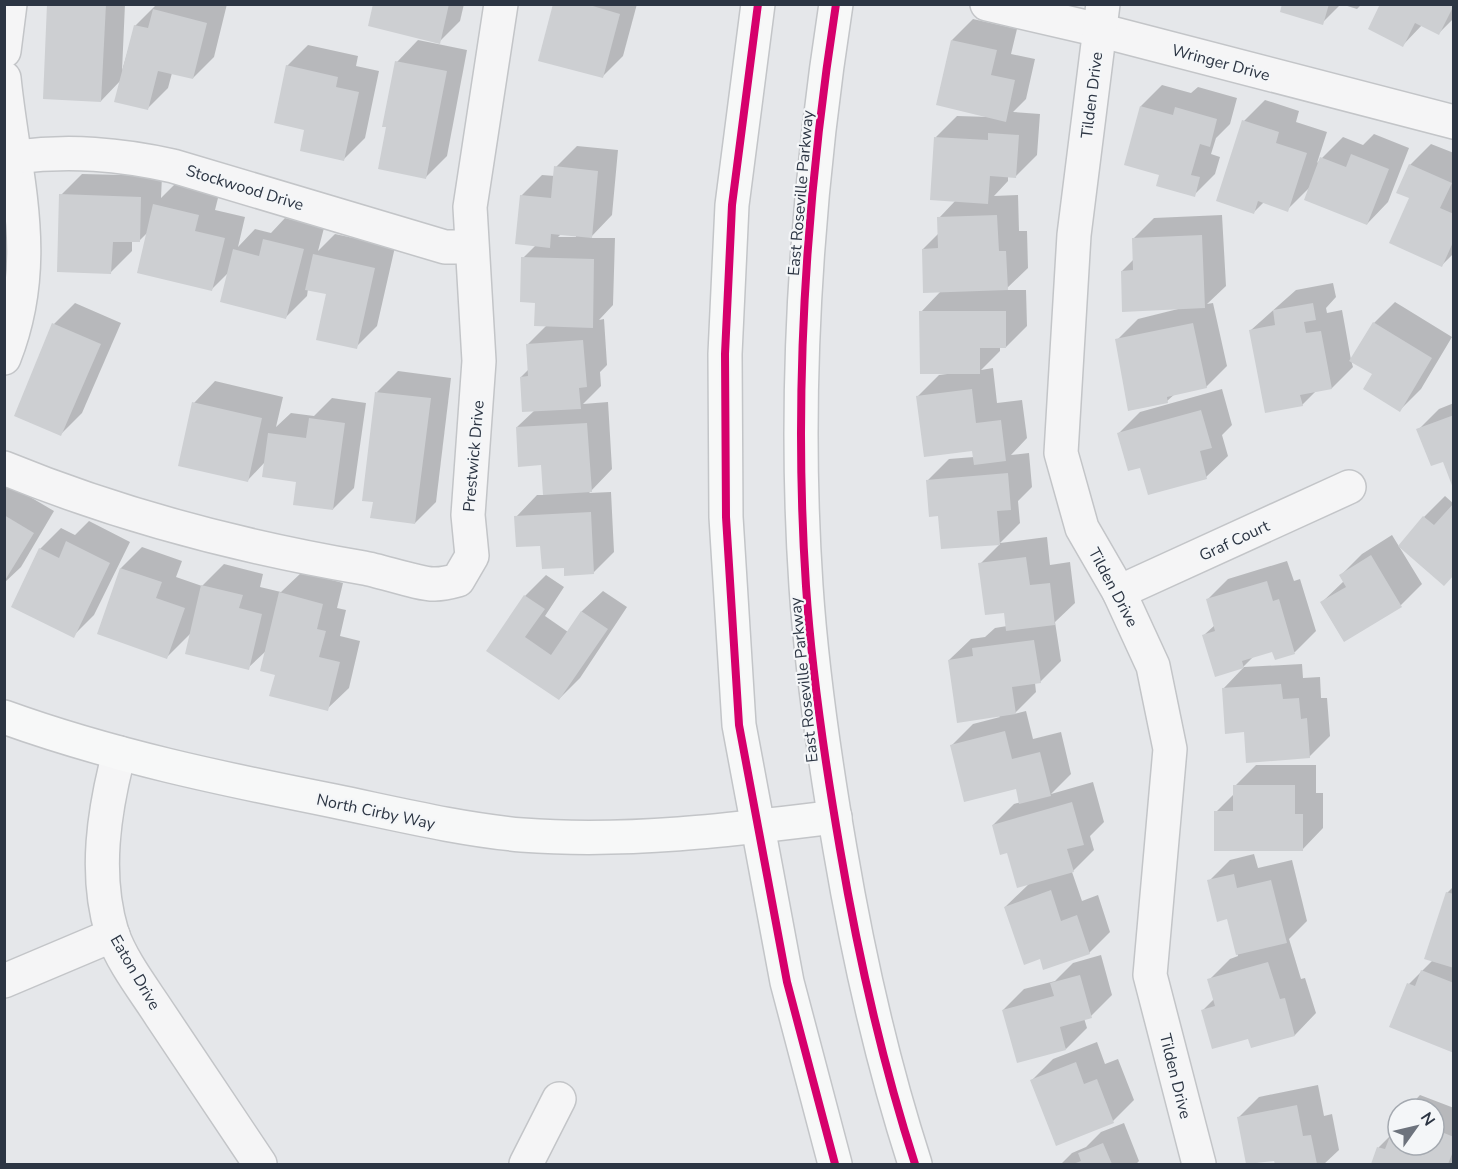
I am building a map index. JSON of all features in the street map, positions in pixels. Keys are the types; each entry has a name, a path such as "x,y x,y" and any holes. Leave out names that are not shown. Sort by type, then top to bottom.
{"main road":[{"path":"758,4 732,205 728,277 726,517 739,725 787,982 835,1164"},
{"name":"East Roseville Parkway","path":"836,4 817,134 804,294 802,513 806,586 820,719 835,817 864,973 915,1164"},
{"name":"North Cirby Way","path":"4,717 119,753 225,780 457,828 523,835 585,837 706,833 835,817"}],"street":[{"path":"4,51 10,4"},
{"name":"Prestwick Drive","path":"4,468 117,510 204,535 291,555 394,573 434,584 458,580 472,555 468,515 479,361 470,207 501,4"},
{"name":"Wringer Drive","path":"987,4 1101,17 1454,122"},
{"name":"Tilden Drive","path":"1101,17 1074,235 1061,453 1082,528 1119,592 1152,666 1170,749 1150,975 1198,1164"},
{"path":"4,78 23,200 22,294 14,335 4,358"},
{"name":"Stockwood Drive","path":"15,157 89,152 130,157 173,166 445,247 471,247"},
{"name":"Graf Court","path":"1119,592 1349,487"},
{"name":"Eaton Drive","path":"119,753 106,806 103,850 106,908 113,935 140,984 260,1164"},
{"path":"4,981 113,935"},
{"path":"526,1164 559,1099"}],"building":[{"path":"47,4 106,4 101,102 43,99"},
{"path":"373,4 449,4 440,44 368,26"},
{"path":"553,4 586,4 620,14 603,78 538,61"},
{"path":"1282,4 1329,4 1323,25 1280,12"},
{"path":"1380,4 1454,5 1439,35 1415,23 1403,47 1368,29"},
{"path":"153,9 207,23 193,79 158,71 148,110 114,102 134,25 148,28"},
{"path":"951,40 997,50 991,75 1015,80 1006,122 936,105"},
{"path":"395,61 447,71 426,179 378,169 386,127 382,127"},
{"path":"286,65 338,77 336,87 359,92 344,161 300,151 304,130 274,123"},
{"path":"1140,106 1173,115 1175,107 1217,119 1210,147 1200,144 1191,175 1200,177 1195,197 1156,186 1159,175 1124,165"},
{"path":"1242,120 1279,132 1276,143 1307,153 1288,212 1258,201 1254,214 1216,201"},
{"path":"988,133 1019,135 1016,178 990,176 988,204 930,200 934,137 988,140"},
{"path":"1351,154 1389,169 1367,225 1304,200 1320,157 1346,167"},
{"path":"1409,164 1452,183 1440,208 1454,214 1454,240 1442,267 1389,243 1409,198 1396,193"},
{"path":"554,166 598,171 592,238 551,234 550,248 515,244 520,195 551,198"},
{"path":"59,194 141,197 140,242 113,242 111,274 57,272"},
{"path":"153,204 199,215 195,231 225,238 212,291 137,273"},
{"path":"997,215 999,251 1006,251 1008,290 923,293 922,249 938,248 937,217"},
{"path":"1202,235 1205,308 1122,312 1121,271 1133,270 1132,238"},
{"path":"263,239 304,249 286,319 220,302 233,249 259,256"},
{"path":"313,254 375,268 357,349 316,340 326,294 305,290"},
{"path":"521,257 594,259 593,328 534,326 535,303 520,302"},
{"path":"1313,303 1316,320 1304,322 1306,333 1321,331 1332,389 1300,395 1303,406 1265,413 1249,330 1275,325 1273,310"},
{"path":"919,311 1006,311 1006,348 980,348 980,374 920,374"},
{"path":"1373,322 1432,358 1400,412 1363,389 1372,374 1349,361"},
{"path":"52,323 101,344 61,436 14,416"},
{"path":"1193,323 1207,388 1167,397 1168,403 1128,411 1115,339"},
{"path":"583,340 587,387 579,388 581,409 522,412 520,377 528,376 526,344"},
{"path":"972,389 976,423 1001,420 1006,461 974,465 972,451 924,457 916,396"},
{"path":"375,392 431,398 415,524 370,518 373,502 362,501"},
{"path":"192,402 262,418 248,482 178,466"},
{"path":"1201,410 1212,448 1200,451 1207,479 1148,495 1140,468 1128,471 1117,433"},
{"path":"1454,415 1453,488 1443,462 1431,466 1416,429"},
{"path":"309,418 345,423 333,510 293,505 296,482 262,477 268,433 306,438"},
{"path":"587,423 592,492 543,495 541,465 518,467 516,427"},
{"path":"1008,473 1011,510 997,511 1000,545 941,549 938,516 929,517 926,480"},
{"path":"1454,503 1454,575 1444,586 1398,546 1423,516 1434,525"},
{"path":"591,512 594,574 564,576 564,568 542,569 540,546 516,547 514,516"},
{"path":"4,515 34,533 4,582"},
{"path":"66,541 110,563 74,638 11,607 39,548 59,558"},
{"path":"1371,555 1402,607 1344,642 1320,602 1346,587 1339,575"},
{"path":"1026,557 1030,585 1050,583 1055,625 1006,631 1004,613 985,615 978,563"},
{"path":"120,568 162,582 156,598 185,608 167,659 97,634"},
{"path":"1267,581 1273,601 1279,599 1295,654 1275,660 1272,652 1242,661 1244,668 1215,677 1202,635 1215,631 1206,599"},
{"path":"201,585 243,595 239,608 262,614 249,670 185,654"},
{"path":"279,592 323,604 317,629 326,631 319,657 340,662 328,711 269,696 275,675 260,671"},
{"path":"524,595 545,609 525,637 551,655 581,611 608,629 559,700 486,651"},
{"path":"1034,640 1041,683 1012,687 1016,714 957,723 948,660 973,656 972,648"},
{"path":"1281,684 1283,699 1299,698 1301,719 1307,718 1310,758 1246,763 1244,732 1225,734 1222,688"},
{"path":"1005,731 1012,759 1040,752 1051,796 1019,804 1016,789 964,802 950,745"},
{"path":"1233,785 1295,785 1295,814 1303,814 1303,851 1214,851 1214,811 1233,811"},
{"path":"1072,802 1084,845 1067,849 1074,872 1017,888 1007,853 1000,855 992,825"},
{"path":"1234,874 1237,888 1271,880 1287,943 1236,955 1227,919 1217,922 1207,880"},
{"path":"1051,890 1061,921 1077,915 1090,954 1043,970 1040,959 1024,965 1004,907"},
{"path":"1446,892 1454,894 1454,968 1424,959"},
{"path":"1268,962 1280,999 1285,998 1295,1036 1251,1048 1248,1039 1212,1049 1201,1010 1215,1006 1207,979"},
{"path":"1421,970 1454,983 1454,1053 1389,1027 1407,983 1415,986"},
{"path":"1080,975 1092,1018 1060,1027 1066,1050 1017,1063 1002,1010 1054,996 1050,983"},
{"path":"1076,1062 1084,1084 1097,1079 1114,1123 1056,1146 1030,1080"},
{"path":"1297,1105 1303,1136 1311,1135 1317,1164 1275,1164 1274,1161 1246,1164 1237,1117"},
{"path":"1446,1134 1454,1137 1454,1149 1448,1164 1371,1164 1377,1147 1385,1149 1386,1146 1386,1157 1446,1157"},
{"path":"1103,1143 1112,1164 1073,1164 1081,1161 1078,1153"}],"cycle path":[{"path":"758,4 732,205 725,354 726,517 739,725 787,982 835,1164"},
{"path":"836,4 817,149 805,295 801,440 806,586 820,718 847,889 882,1047 915,1164"}]}
